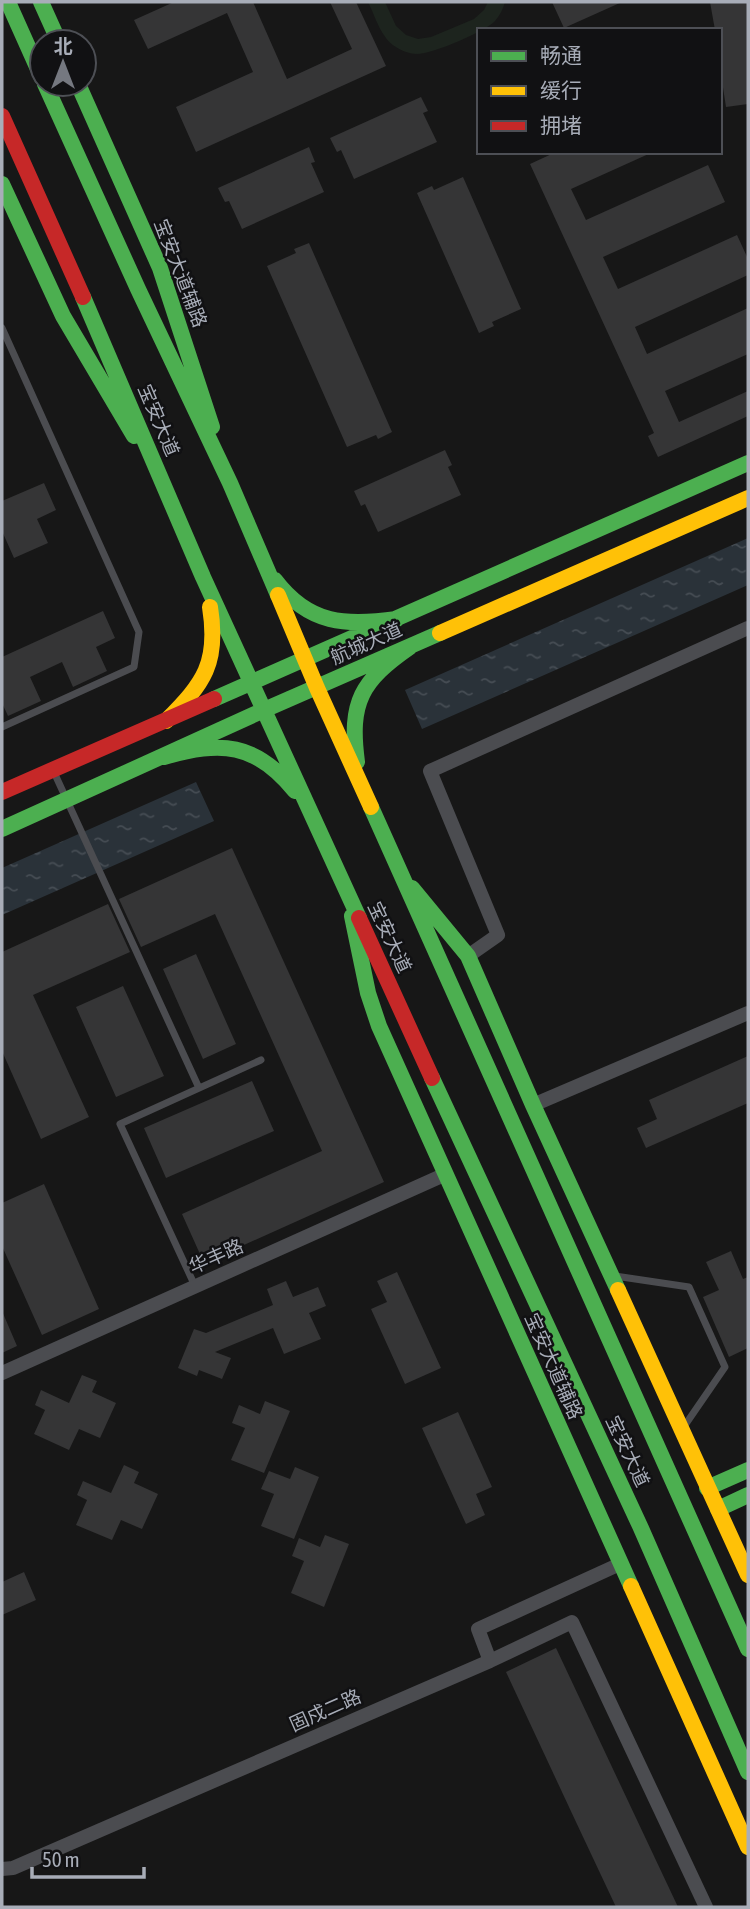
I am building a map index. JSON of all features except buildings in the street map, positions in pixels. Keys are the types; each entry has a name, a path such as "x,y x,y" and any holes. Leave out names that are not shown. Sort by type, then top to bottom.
{"main road":[{"path":"8,2 28,47"},
{"path":"41,2 53,28"},
{"name":"宝安大道","path":"51,98 230,482 362,790 748,1649"},
{"name":"宝安大道辅路","path":"84,98 160,268 230,482"},
{"name":"宝安大道","path":"2,116 203,577 640,1526 748,1772"},
{"path":"2,184 63,316 165,488"},
{"name":"航城大道","path":"2,792 748,463"},
{"name":"航城大道","path":"2,829 264,710 748,498"},
{"path":"262,561 279,585 306,609 321,618 347,624 397,619"},
{"path":"166,720 189,698 202,681 210,663 213,645 212,620 203,577"},
{"path":"362,790 353,733 359,700 374,674 385,663 410,647"},
{"path":"164,757 211,747 247,752 290,784 310,813"},
{"path":"403,878 468,956 533,1105 748,1575"},
{"name":"宝安大道辅路","path":"347,893 368,993 379,1026 748,1847"},
{"path":"707,1488 748,1470"},
{"path":"718,1508 748,1495"}],"street":[{"path":"468,956 498,934 430,771 748,628"},
{"path":"533,1105 748,1013"},
{"name":"华丰路","path":"2,1373 446,1174"},
{"path":"490,1661 478,1629 620,1564"},
{"name":"固戍二路","path":"2,1869 26,1863 490,1661 572,1622 706,1907"}],"lane":[{"path":"2,328 139,632 134,667 2,727"},
{"path":"52,770 200,1088"},
{"path":"195,1286 120,1124 261,1060"},
{"path":"611,1276 689,1287 725,1367 681,1431"}],"shaded area":[{"path":"368,2 385,2 396,26 406,35 418,39 431,37 474,19 488,2 505,2 501,12 490,25 477,28 477,32 471,36 425,53 403,51 386,38"}],"water":[{"path":"748,538 748,585 422,729 405,690"},
{"path":"196,782 214,821 2,915 2,868"}],"traffic: fast":[{"path":"8,2 28,47"},
{"path":"41,2 53,28"},
{"path":"51,98 230,483 278,595"},
{"path":"84,98 160,268 212,427"},
{"path":"2,184 63,316 134,436"},
{"path":"83,297 203,577 359,918"},
{"path":"214,699 748,463"},
{"path":"275,580 301,606 330,619 345,622 397,619"},
{"path":"2,829 440,633"},
{"path":"357,762 355,724 362,695 380,671 410,647"},
{"path":"164,757 203,749 236,750 251,754 266,763 295,791"},
{"path":"371,807 748,1649"},
{"path":"412,888 468,956 618,1290"},
{"path":"352,916 368,993 379,1026 631,1586"},
{"path":"432,1078 640,1526 748,1772"},
{"path":"707,1488 748,1470"},
{"path":"718,1509 748,1495"}],"traffic: slow":[{"path":"440,633 748,498"},
{"path":"278,595 371,807"},
{"path":"166,721 190,695 206,671 212,643 210,607"},
{"path":"618,1290 748,1575"},
{"path":"631,1586 748,1847"}],"traffic: jam":[{"path":"2,116 83,297"},
{"path":"2,792 214,699"},
{"path":"359,918 432,1078"}]}
